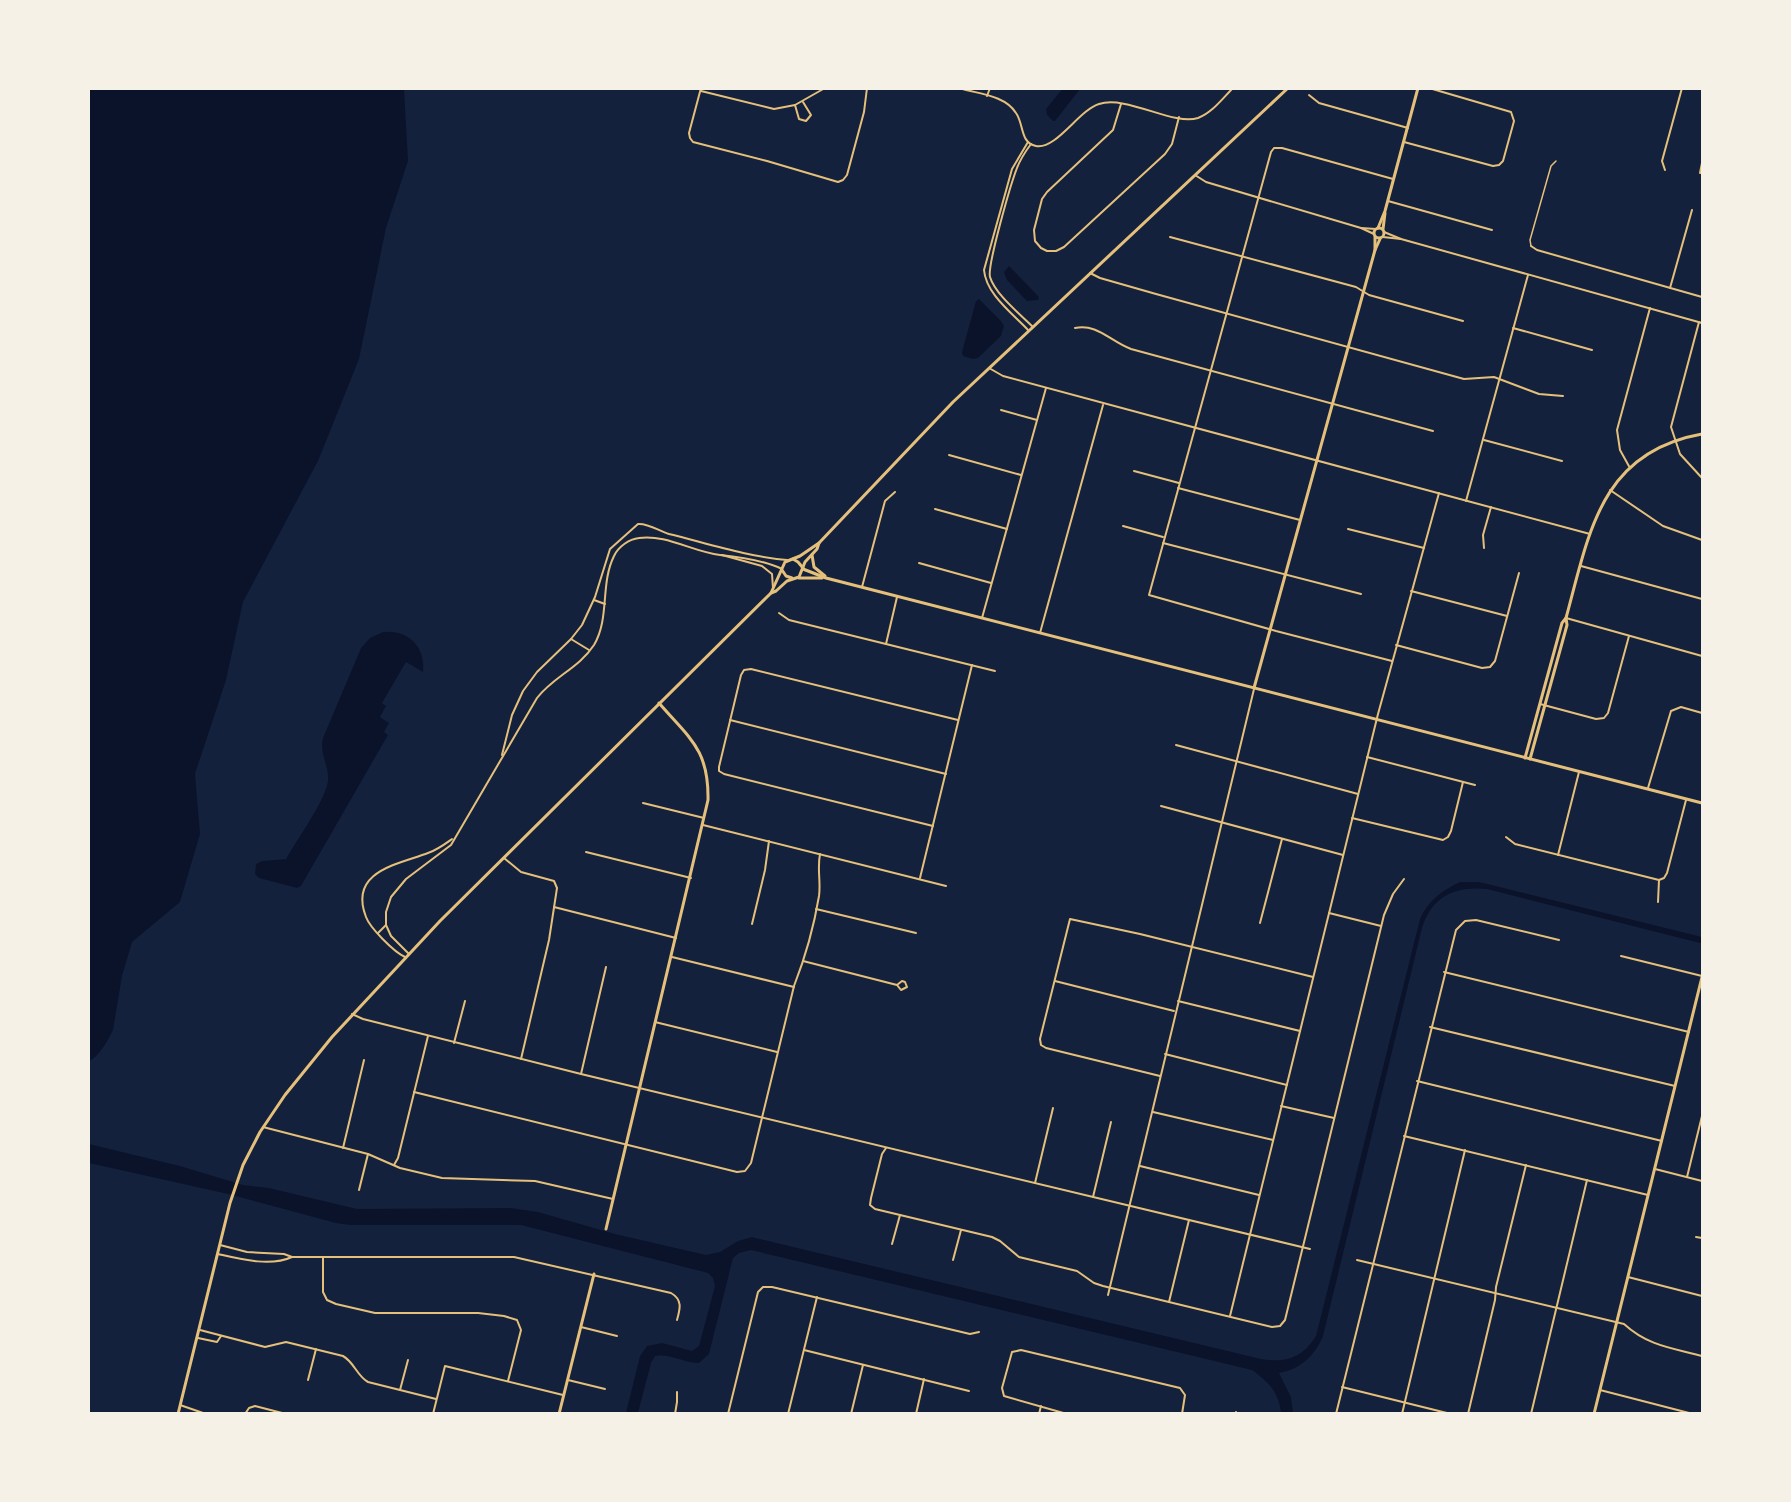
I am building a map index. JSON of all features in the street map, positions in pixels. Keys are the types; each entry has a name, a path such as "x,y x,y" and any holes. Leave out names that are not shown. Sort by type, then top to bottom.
{"main road":[{"path":"178,1413 231,1197 245,1160 263,1127 300,1076 406,955 771,593 801,575 819,543 929,427 1028,330 1288,88"},
{"path":"1254,688 1364,291 1374,250 1375,235 1388,201 1418,88"},
{"path":"1374,250 1383,234 1385,211"},
{"path":"1377,229 1383,234"},
{"path":"1375,235 1383,234"},
{"path":"1530,759 1562,623 1566,618 1598,511 1610,490 1630,468 1651,452 1675,441 1702,434"},
{"path":"771,593 783,564 819,543"},
{"path":"812,554 815,568 826,578"},
{"path":"792,559 803,568 826,578 1702,803"},
{"path":"782,570 788,577 826,578"},
{"path":"606,1229 708,800 708,782 700,754 687,732 659,703"},
{"path":"1525,758 1543,704"},
{"path":"1594,1413 1702,977"},
{"path":"559,1413 594,1274"}],"street":[{"path":"825,88 802,102 782,109 769,109 701,90 689,131 690,139 696,143 842,181 847,175 863,116 867,88"},
{"path":"959,88 1001,100 1012,108 1029,143 1041,147 1050,144 1095,105 1107,102 1121,104 1190,119 1202,116 1233,88"},
{"path":"987,96 990,88"},
{"path":"1404,142 1491,165 1498,165 1503,160 1514,121 1513,114 1508,110 1429,88"},
{"path":"1665,170 1662,161 1682,88"},
{"path":"1309,95 1319,103 1408,128"},
{"path":"795,105 799,119 806,121 810,115 802,102"},
{"path":"1121,104 1113,130 1045,194 1034,235 1036,243 1042,249 1051,252 1059,250 1167,152 1172,144 1179,117"},
{"path":"1028,330 991,290 984,270 1012,169 1029,143"},
{"path":"1029,143 1016,171 989,269 990,278 996,288 1033,327"},
{"path":"1392,661 1149,595 1269,156 1274,148 1282,148 1394,179"},
{"path":"1702,163 1700,172 1702,173"},
{"path":"1195,175 1206,182 1361,228 1375,235"},
{"path":"1388,201 1492,230"},
{"path":"1670,288 1692,210"},
{"path":"1361,228 1377,229"},
{"path":"1383,234 1701,322 1672,420 1672,431 1683,458 1702,478"},
{"path":"1170,237 1356,287 1369,295 1463,321"},
{"path":"992,238 997,240"},
{"path":"1531,246 1537,250 1702,297"},
{"path":"984,270 989,269"},
{"path":"1090,273 1100,278 1226,314 1464,378 1490,376 1539,394 1563,396"},
{"path":"1466,501 1528,274"},
{"path":"1630,468 1620,450 1617,438 1618,427 1650,308"},
{"path":"1075,328 1090,327 1126,347 1433,431"},
{"path":"1513,328 1592,350"},
{"path":"989,368 1000,375 1046,388 1590,534"},
{"path":"982,618 1046,388"},
{"path":"1040,633 1104,403"},
{"path":"1000,410 1037,420"},
{"path":"1483,440 1562,461"},
{"path":"949,455 1022,475"},
{"path":"1134,471 1179,483"},
{"path":"1178,488 1300,520"},
{"path":"1610,490 1663,526 1702,540"},
{"path":"862,587 885,501 895,492"},
{"path":"1230,1317 1376,720 1439,493"},
{"path":"1484,548 1483,535 1491,507"},
{"path":"935,509 1007,529"},
{"path":"502,758 517,703 542,666 571,639 585,620 611,548 638,524 667,533 787,560"},
{"path":"1123,526 1164,537"},
{"path":"1348,529 1424,548"},
{"path":"633,530 637,538"},
{"path":"406,955 391,936 386,925 387,908 396,890 406,879 448,848 545,688 590,651 601,628 610,566 616,552 637,538 657,539 765,568 772,574 772,588"},
{"path":"1163,543 1361,594"},
{"path":"611,548 616,552"},
{"path":"722,555 764,562 782,570"},
{"path":"919,563 992,583"},
{"path":"1581,566 1702,599"},
{"path":"1396,645 1482,668 1490,667 1495,661 1519,573"},
{"path":"600,583 607,585"},
{"path":"1411,591 1507,616"},
{"path":"886,644 898,596"},
{"path":"594,600 605,603"},
{"path":"779,613 789,620 995,671"},
{"path":"1566,618 1702,656"},
{"path":"1543,704 1596,719 1604,718 1609,711 1629,636"},
{"path":"571,639 590,651"},
{"path":"920,879 972,665"},
{"path":"933,826 726,775 719,771 730,720 741,675 746,669 753,669 958,720"},
{"path":"1108,1295 1254,688"},
{"path":"1648,789 1667,719 1672,709 1681,707 1702,712"},
{"path":"730,720 946,774"},
{"path":"507,733 514,737"},
{"path":"1176,745 1358,794"},
{"path":"1367,757 1474,785"},
{"path":"1558,855 1579,772"},
{"path":"1352,818 1438,840 1446,839 1451,831 1463,782"},
{"path":"1506,837 1515,844 1659,880 1667,873 1686,799"},
{"path":"643,803 705,818"},
{"path":"1161,806 1343,855"},
{"path":"703,825 946,886"},
{"path":"406,955 386,941 368,922 364,910 364,895 369,882 384,868 432,852 455,837"},
{"path":"1260,922 1282,839"},
{"path":"752,924 765,870 769,841"},
{"path":"432,852 436,857"},
{"path":"586,852 691,878"},
{"path":"414,1092 737,1172 747,1170 816,909 819,893 820,854"},
{"path":"504,858 519,871 556,883 557,892 548,944 521,1059"},
{"path":"886,1148 882,1154 871,1198 871,1206 877,1210 996,1239 1019,1257 1077,1271 1094,1283 1272,1327 1280,1326 1284,1320 1381,926 1393,894 1404,879"},
{"path":"1658,903 1659,880"},
{"path":"554,907 676,938"},
{"path":"816,909 915,933"},
{"path":"1329,913 1381,926"},
{"path":"1160,1076 1041,1045 1040,1039 1070,919 1313,978"},
{"path":"1336,1413 1456,930 1468,920 1481,920 1559,940"},
{"path":"378,933 386,925"},
{"path":"386,941 391,936"},
{"path":"1621,956 1702,977"},
{"path":"672,957 794,987"},
{"path":"803,961 897,985"},
{"path":"581,1074 606,967"},
{"path":"1444,972 1689,1032"},
{"path":"1055,981 1175,1011"},
{"path":"454,1043 465,1000"},
{"path":"1178,1001 1300,1031"},
{"path":"352,1014 363,1019 454,1043 640,1089 1310,1249"},
{"path":"654,1022 778,1052"},
{"path":"1431,1027 1675,1086"},
{"path":"394,1165 398,1158 428,1036"},
{"path":"1165,1054 1287,1085"},
{"path":"343,1148 364,1060"},
{"path":"1417,1081 1662,1141"},
{"path":"1281,1106 1334,1118"},
{"path":"1035,1183 1053,1108"},
{"path":"1152,1111 1273,1140"},
{"path":"1687,1177 1702,1116"},
{"path":"1093,1197 1111,1122"},
{"path":"263,1127 368,1154 394,1165 451,1179 535,1180 614,1200"},
{"path":"1404,1136 1648,1195"},
{"path":"1402,1413 1465,1150"},
{"path":"359,1190 368,1154"},
{"path":"1468,1413 1526,1165"},
{"path":"1140,1166 1260,1195"},
{"path":"1655,1169 1702,1181"},
{"path":"1531,1413 1587,1180"},
{"path":"892,1244 900,1215"},
{"path":"1169,1302 1189,1220"},
{"path":"953,1260 961,1230"},
{"path":"1696,1237 1702,1238"},
{"path":"220,1245 247,1252 284,1254 292,1257"},
{"path":"218,1254 265,1261 292,1257 510,1256 667,1292 678,1297 680,1303 678,1320"},
{"path":"323,1257 322,1288 325,1298 336,1304 375,1313 478,1313 517,1320 521,1330 508,1381"},
{"path":"1357,1260 1617,1322 1624,1324 1649,1342 1702,1356"},
{"path":"1628,1277 1702,1296"},
{"path":"728,1413 758,1292 763,1287 772,1287 970,1334 979,1332"},
{"path":"788,1413 817,1298"},
{"path":"581,1327 617,1336"},
{"path":"198,1330 268,1347 284,1342 346,1357 361,1377 368,1382 436,1399"},
{"path":"197,1337 217,1342 221,1336"},
{"path":"308,1380 316,1349"},
{"path":"804,1350 969,1391"},
{"path":"1067,1413 1008,1398 1002,1394 1010,1355 1014,1350 1176,1387 1184,1391 1182,1413"},
{"path":"400,1390 408,1360"},
{"path":"851,1413 863,1365"},
{"path":"433,1413 445,1366 564,1395"},
{"path":"916,1413 924,1379"},
{"path":"568,1380 605,1389"},
{"path":"1342,1387 1450,1413"},
{"path":"1600,1390 1693,1413"},
{"path":"675,1413 677,1392"},
{"path":"180,1405 206,1413"},
{"path":"1039,1413 1041,1406"},
{"path":"245,1413 250,1407 286,1413"}],"lane":[{"path":"1531,246 1530,240 1551,166 1556,161"}],"water":[{"path":"89,88 404,89 408,161 386,228 359,359 318,461 243,602 226,680 195,774 200,834 180,902 132,942 122,976 113,1030 106,1043 89,1061"},
{"path":"1063,88 1080,89 1053,121 1047,115 1046,109"},
{"path":"1009,266 1039,297 1038,300 1027,301 1007,280 1004,272"},
{"path":"979,299 1004,326 1001,336 978,358 973,359 963,356 962,352 976,301"},
{"path":"383,632 400,633 413,642 422,655 423,672 406,662 382,703 386,706 380,717 389,723 384,732 388,735 301,886 297,888 259,878 255,874 256,864 262,861 286,859 322,797 328,780 322,749 323,738 361,648 370,638"},
{"path":"1460,882 1479,882 1702,937 1702,942 1487,889 1465,889 1446,895 1432,908 1422,928 1323,1336 1316,1350 1306,1361 1293,1369 1279,1373 1291,1397 1293,1413 1281,1413 1272,1388 1252,1370 751,1250 739,1253 733,1258 709,1354 699,1363 655,1356 651,1363 638,1413 626,1413 640,1356 647,1346 662,1343 692,1351 699,1346 715,1286 713,1278 708,1273 521,1225 350,1225 336,1223 228,1194 89,1163 89,1144 180,1166 243,1185 269,1188 357,1209 511,1208 538,1212 615,1234 706,1255 720,1252 738,1241 752,1237 1261,1359 1286,1359 1299,1354 1316,1336 1420,919 1436,897"}]}
